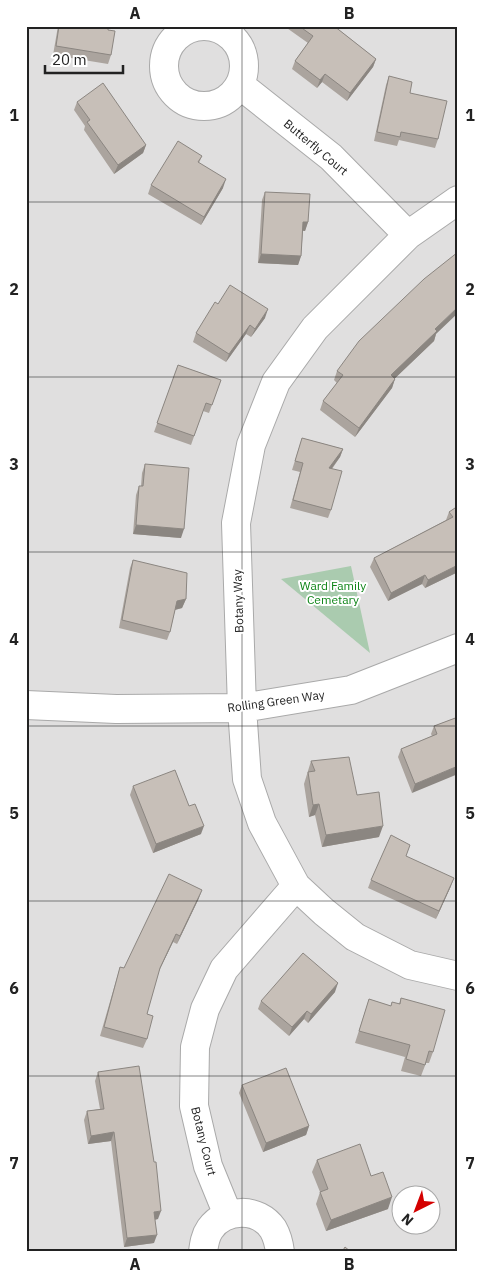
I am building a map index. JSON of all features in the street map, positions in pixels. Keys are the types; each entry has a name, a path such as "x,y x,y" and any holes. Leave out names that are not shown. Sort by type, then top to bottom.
{"street":[{"name":"Butterfly Court","path":"240,85 331,157 408,235"},
{"name":"Botany Way","path":"458,200 408,235 315,328 276,382 251,445 236,523 242,708 247,779 262,823 296,886 355,937 410,965 458,976"},
{"name":"Rolling Green Way","path":"26,705 116,709 242,708 351,690 458,648"},
{"name":"Botany Court","path":"228,1215 208,1166 194,1106 195,1047 205,1009 224,969 296,886"},
{"path":"203,1252 204,1242 209,1230 217,1221 228,1215 240,1212 253,1214 264,1220 273,1229 280,1252"}],"shaded area":[{"path":"26,26 458,26 458,1252 26,1252"}],"green space":[{"name":"Ward Family Cemetary","path":"351,566 370,653 281,579"}],"building":[{"path":"59,26 108,26 108,30 115,31 111,55 56,46"},
{"path":"299,26 334,26 376,59 350,93 325,74 320,80 295,61 313,36"},
{"path":"389,76 412,82 410,93 447,101 438,139 401,132 400,137 377,132"},
{"path":"103,83 146,145 118,165 87,122 90,120 77,102"},
{"path":"178,141 202,156 198,162 226,179 204,217 151,185"},
{"path":"265,192 310,194 308,222 303,222 301,256 261,254"},
{"path":"458,252 458,307 435,329 437,331 391,375 395,379 359,428 323,401 343,375 337,371 359,341 424,279"},
{"path":"230,285 268,309 255,329 250,325 229,354 196,333 215,302 218,304"},
{"path":"178,365 221,380 212,405 206,403 194,436 157,423"},
{"path":"302,438 343,449 329,468 342,471 331,510 293,500 303,463 295,461"},
{"path":"145,464 189,468 184,529 136,525 139,486 143,486"},
{"path":"458,506 458,565 428,580 425,575 391,593 374,558 453,517 449,512"},
{"path":"133,560 187,573 186,599 177,601 170,632 122,620"},
{"path":"458,717 458,766 415,784 401,749 437,734 434,726"},
{"path":"349,757 357,795 379,792 383,826 326,835 319,804 313,805 308,772 315,771 311,761"},
{"path":"175,770 189,806 195,804 204,826 156,844 133,786"},
{"path":"391,835 410,845 406,856 454,878 439,911 371,880"},
{"path":"169,874 202,890 180,936 176,934 160,968 147,1014 153,1016 147,1039 104,1027 120,967 124,968"},
{"path":"303,953 338,983 311,1014 307,1011 292,1027 261,1001"},
{"path":"401,998 445,1010 433,1052 429,1051 425,1065 406,1059 410,1045 359,1031 369,999 391,1006 392,1002 400,1004"},
{"path":"139,1066 154,1162 156,1162 161,1211 154,1212 157,1235 127,1238 114,1132 91,1136 87,1111 104,1109 98,1072"},
{"path":"286,1068 309,1126 266,1143 242,1085"},
{"path":"360,1144 371,1176 383,1172 392,1197 331,1220 320,1192 328,1189 317,1160"},
{"path":"345,1247 351,1252 342,1252"}]}
